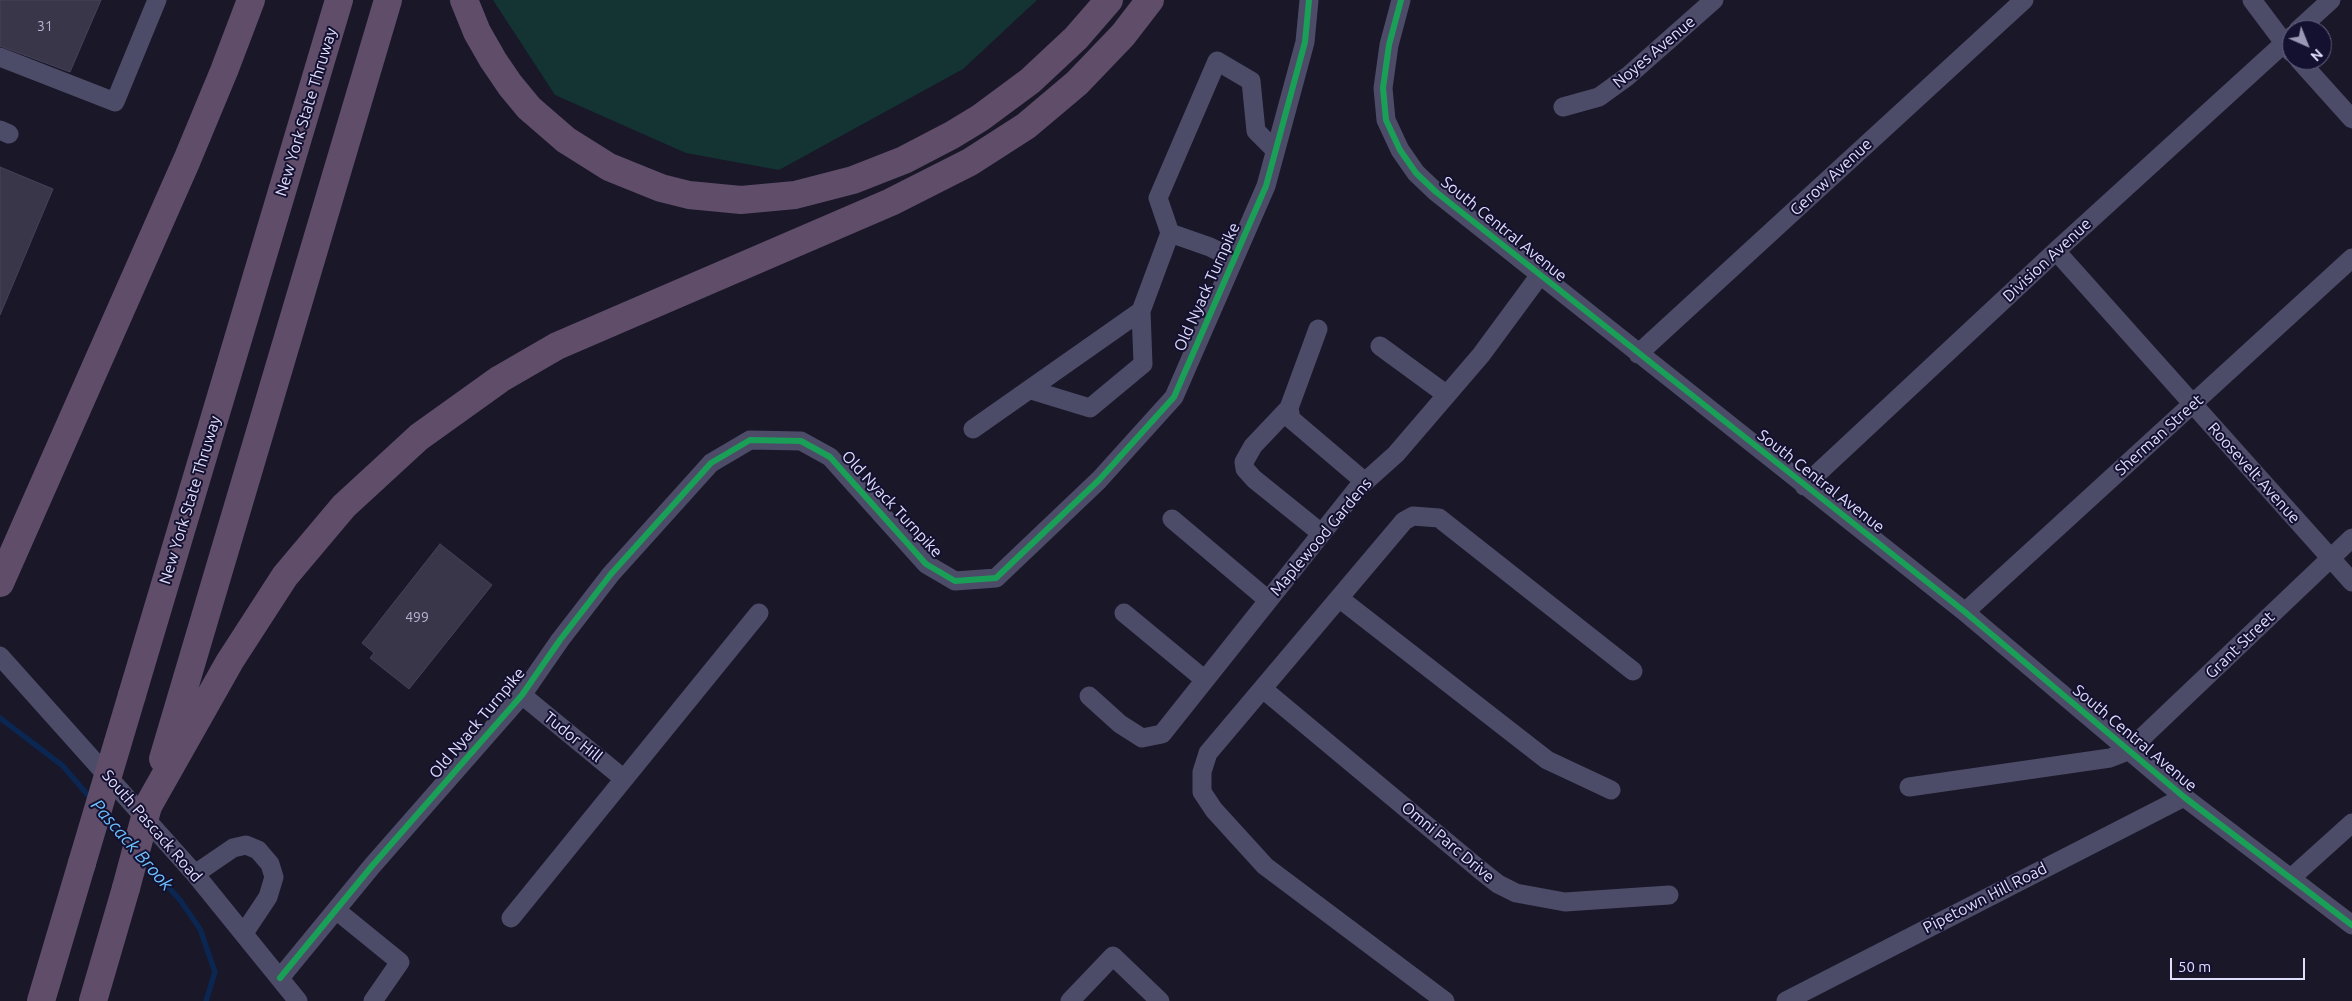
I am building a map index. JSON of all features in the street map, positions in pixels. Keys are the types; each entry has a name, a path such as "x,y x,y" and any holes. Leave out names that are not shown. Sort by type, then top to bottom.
{"highway":[{"path":"0,583 187,160 224,72 251,0"},
{"name":"New York State Thruway","path":"41,1001 339,0"},
{"path":"93,1001 148,806 188,715 388,0"},
{"path":"464,0 489,53 510,85 529,108 566,140 609,167 660,188 689,195 741,200 794,195 852,180 904,160 944,140 980,118 1030,81 1076,38 1109,0"},
{"path":"188,715 302,554 369,482 444,418 500,379 557,346 624,315 892,202 970,162 1026,126 1077,83 1123,35 1150,0"}],"street":[{"path":"0,57 115,102 158,0"},
{"name":"Old Nyack Turnpike","path":"280,978 336,910 522,695 560,640 612,574 711,463 750,440 801,441 830,457 926,564 955,581 996,578 1099,480 1174,396 1266,186 1274,149 1306,42 1309,0"},
{"name":"South Central Avenue","path":"1401,0 1388,45 1383,88 1386,120 1400,150 1416,173 1436,192 1638,354 1964,612 2128,752 2184,797 2352,925"},
{"name":"Noyes Avenue","path":"1563,107 1599,97 1628,76 1714,0"},
{"name":"Gerow Avenue","path":"1638,354 2024,0"},
{"path":"2252,0 2282,36"},
{"path":"2309,20 2331,0"},
{"name":"Division Avenue","path":"1804,486 2056,251 2282,50"},
{"path":"1032,390 1090,408 1143,364 1141,312 1170,233 1158,198 1217,61 1251,81 1256,131 1274,149"},
{"path":"2308,70 2352,118"},
{"path":"1170,233 1210,247 1234,259"},
{"name":"Roosevelt Avenue","path":"2056,251 2352,582"},
{"name":"Sherman Street","path":"1964,612 2352,258"},
{"name":"Maplewood Gardens","path":"1089,696 1120,724 1142,738 1162,734 1357,489 1396,454 1481,355 1540,275"},
{"path":"974,429 1141,312"},
{"path":"1318,329 1290,408 1291,419 1365,482"},
{"path":"1380,346 1447,395"},
{"path":"1290,408 1253,446 1244,462 1246,469 1254,478 1321,533"},
{"path":"1445,1001 1266,866 1214,810 1202,792 1202,772 1208,753 1404,521 1413,516 1439,518 1633,671"},
{"path":"1172,519 1268,600"},
{"name":"Grant Street","path":"2128,752 2352,538"},
{"path":"1340,598 1547,760 1611,790"},
{"path":"511,918 759,613"},
{"path":"1124,613 1205,680"},
{"name":"South Pascack Road","path":"0,656 195,874 298,1001"},
{"name":"Omni Parc Drive","path":"1263,689 1498,884 1510,890 1546,900 1565,902 1669,895"},
{"name":"Tudor Hill","path":"522,695 624,779"},
{"path":"1908,788 2110,758 2128,752"},
{"name":"Pipetown Hill Road","path":"1786,1001 2184,797"},
{"path":"2291,878 2352,823"},
{"path":"195,874 233,848 246,845 258,850 270,864 274,877 268,897 244,933"},
{"path":"336,910 400,962 373,1001"},
{"path":"1070,1001 1113,956 1160,1001"}],"green space":[{"path":"493,0 1037,0 963,69 779,170 686,153 555,95"}],"building":[{"path":"0,0 101,0 70,72 0,46"},
{"path":"0,167 53,189 0,315"},
{"path":"440,544 492,585 409,689 370,658 374,653 362,643"}],"waterway":[{"name":"Pascack Brook","path":"0,718 63,766 92,800"},
{"name":"Pascack Brook","path":"104,814 130,843"},
{"name":"Pascack Brook","path":"142,857 180,900 200,929 215,972 206,1001"}],"cycle path":[{"path":"280,978 372,866 522,695 560,640 611,574 711,463 750,440 801,441 830,457 926,564 955,581 996,578 1099,480 1174,397 1266,186 1305,42 1309,0"},
{"path":"1401,0 1389,45 1383,88 1386,120 1400,150 1416,173 1436,192 1965,612 2184,797 2352,925"}]}
